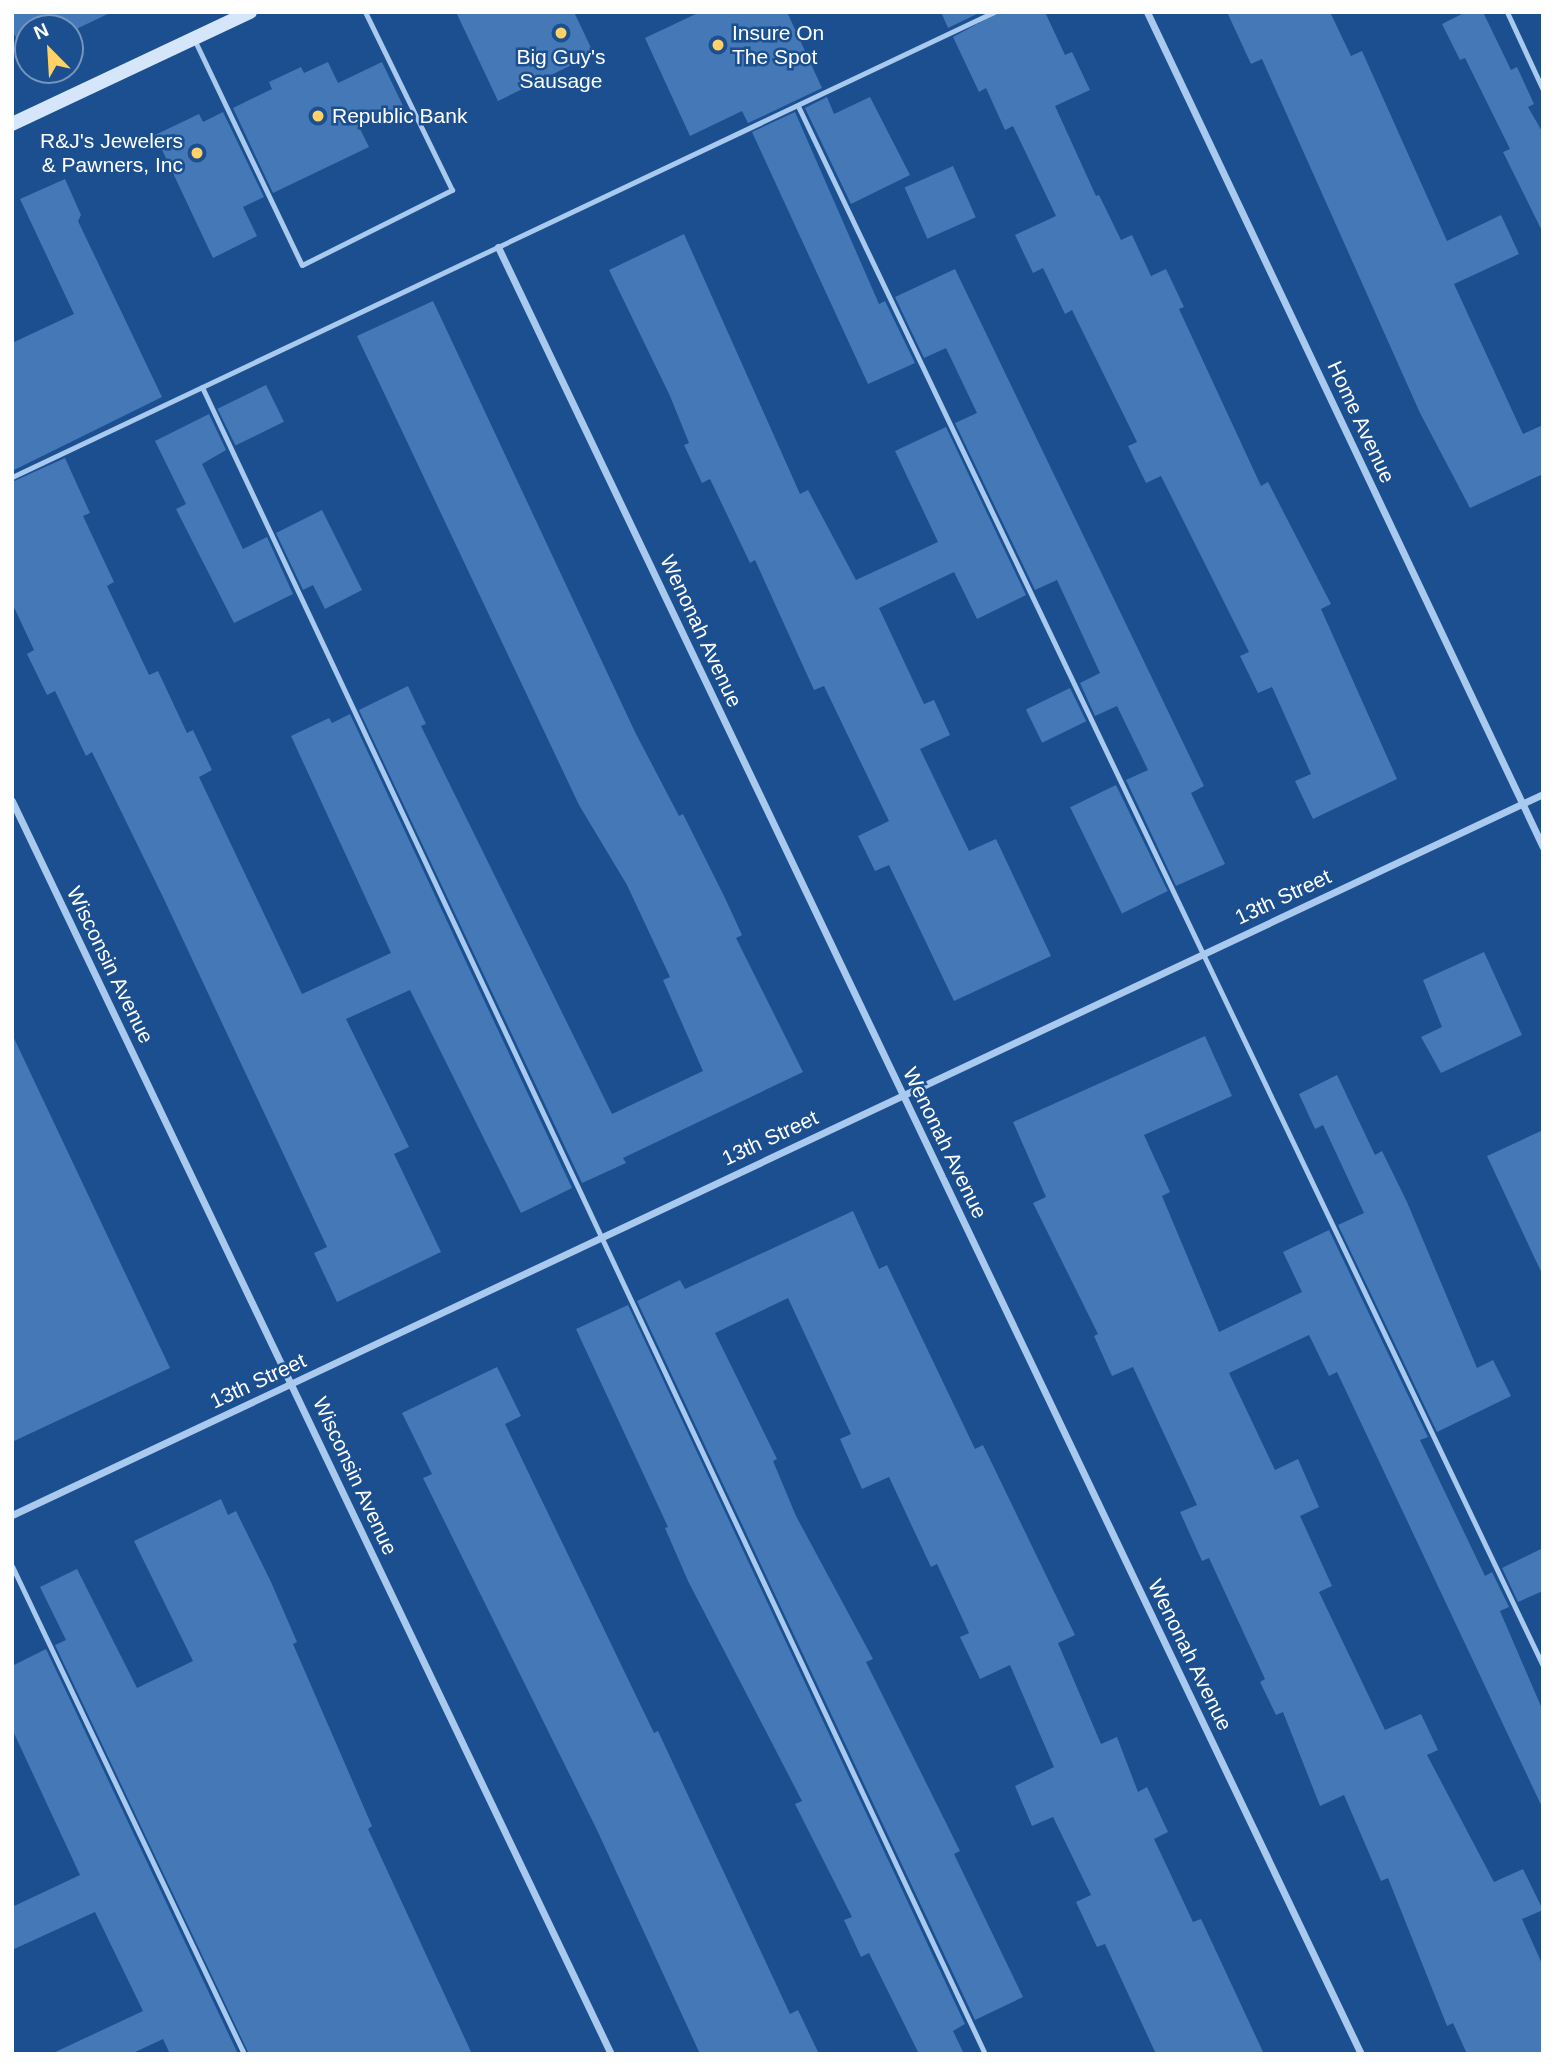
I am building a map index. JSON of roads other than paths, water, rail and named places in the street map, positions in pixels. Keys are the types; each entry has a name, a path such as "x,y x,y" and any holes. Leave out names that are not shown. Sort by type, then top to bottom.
{"main road":[{"path":"12,124 250,12"}],"street":[{"name":"Home Avenue","path":"1147,12 1543,847"},
{"name":"Wenonah Avenue","path":"498,247 1361,2054"},
{"name":"13th Street","path":"12,1515 1543,794"},
{"name":"Wisconsin Avenue","path":"12,801 611,2054"}],"lane":[{"path":"194,39 302,265 452,190 365,12"},
{"path":"12,477 995,12"},
{"path":"1507,12 1543,90"},
{"path":"797,106 1543,1666"},
{"path":"202,387 599,1238 985,2054"},
{"path":"12,1566 244,2054"}],"place":[{"name":"Big Guy's Sausage","path":"561,33"},
{"name":"Insure On The Spot","path":"718,45"},
{"name":"Republic Bank","path":"318,116"},
{"name":"R&J's Jewelers & Pawners, Inc","path":"197,153"}]}
